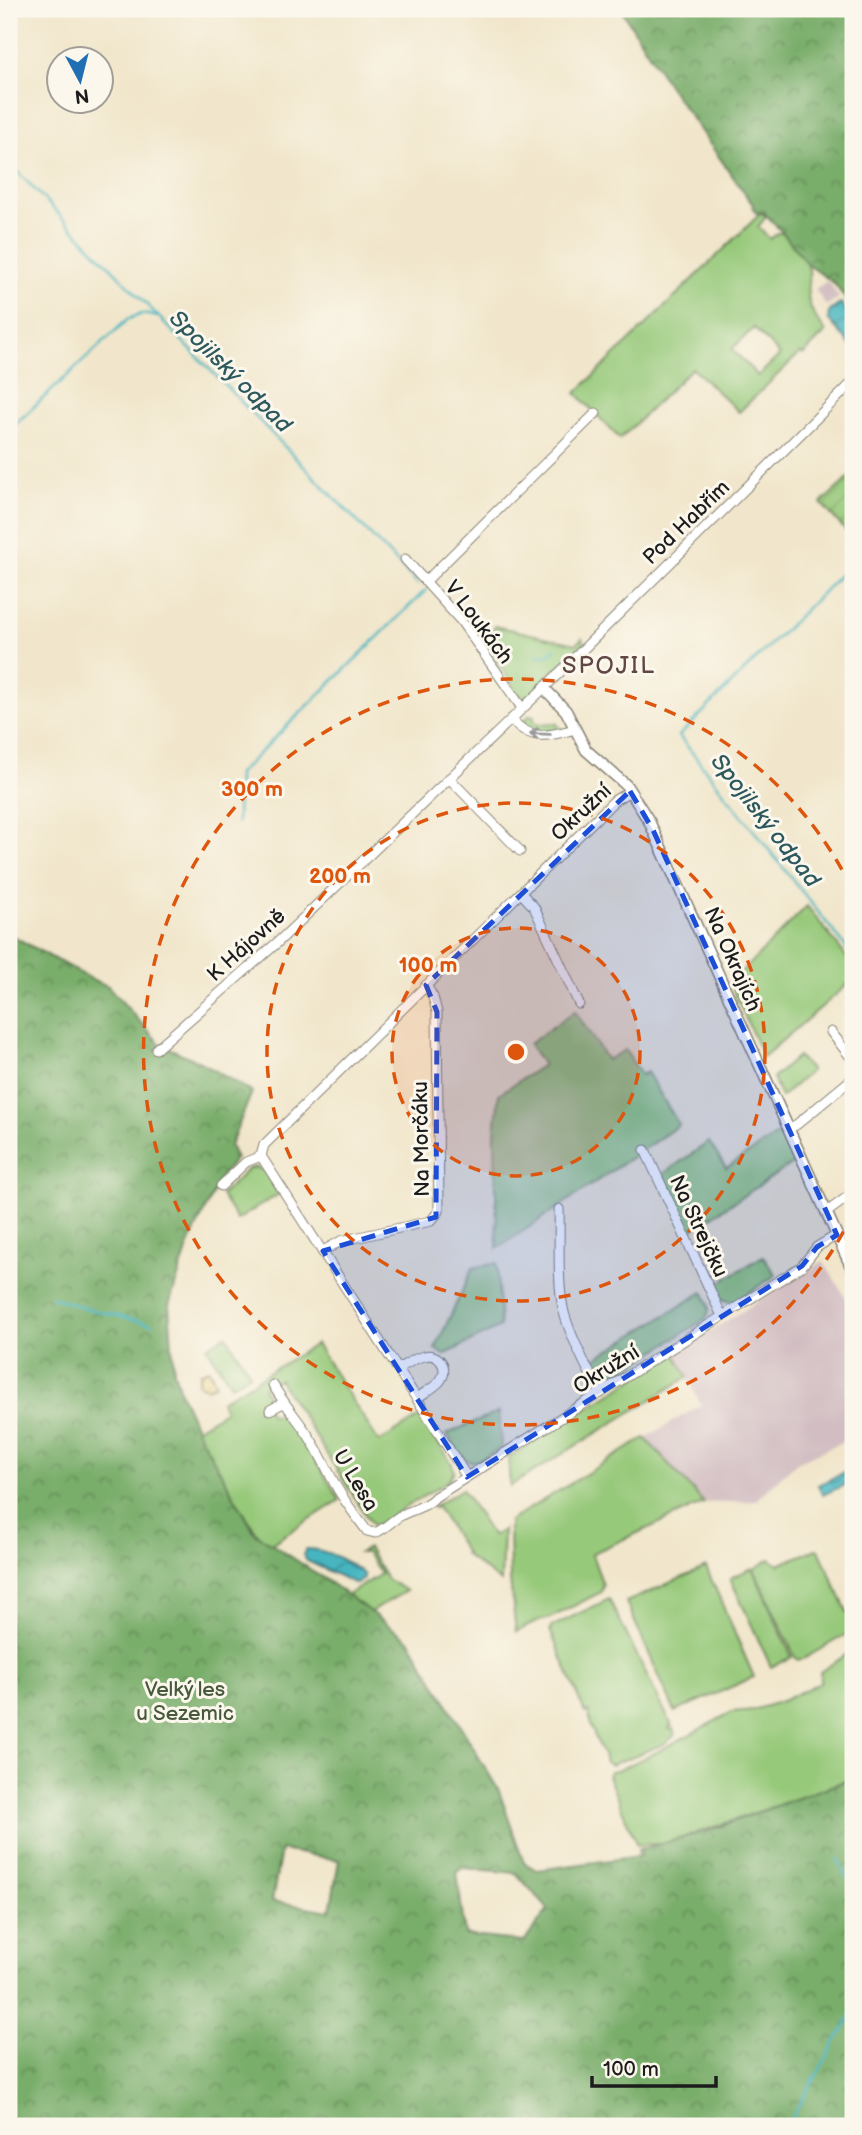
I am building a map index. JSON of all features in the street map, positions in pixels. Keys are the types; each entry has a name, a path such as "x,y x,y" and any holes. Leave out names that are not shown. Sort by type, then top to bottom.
{"street":[{"name":"Pod Habřím","path":"544,688 853,382"},
{"path":"426,581 596,414"},
{"name":"V Loukách","path":"405,559 461,621 522,708"},
{"name":"K Hájovně","path":"156,1049 278,942 544,688"},
{"name":"Na Okrajích","path":"544,688 566,711 587,751 624,782 653,830 853,1271"},
{"path":"511,719 522,730 531,734 552,734 575,729"},
{"path":"449,778 520,851"},
{"name":"Okružní","path":"221,1186 246,1162 261,1156 264,1145 615,800 630,791"},
{"path":"522,892 534,907 579,1004"},
{"name":"Na Morčáku","path":"323,1251 341,1241 431,1220 439,1211 437,1012 426,985"},
{"path":"831,1032 853,1060"},
{"path":"789,1128 853,1078"},
{"name":"Na Strejčku","path":"645,1150 722,1316"},
{"path":"261,1156 467,1477"},
{"path":"827,1212 853,1193"},
{"path":"559,1209 561,1297 564,1313 591,1376 601,1392"},
{"name":"Okružní","path":"467,1477 802,1266 817,1247 837,1235"},
{"path":"398,1369 425,1355 434,1356 442,1362 442,1378 416,1398"},
{"name":"U Lesa","path":"273,1385 283,1403 295,1413 356,1517 370,1533 378,1532 399,1517 430,1502 467,1477"},
{"path":"270,1410 283,1403"}],"highlighted area":[{"path":"630,791 653,830 837,1235 817,1247 802,1266 467,1477 323,1251 436,1217 437,1012 426,985"}],"shaded area":[{"path":"828,281 839,298 826,306 815,289"},
{"path":"823,1261 853,1309 853,1437 797,1462 755,1501 704,1503 645,1438 701,1405 675,1353"}],"green space":[{"path":"621,9 853,9 853,310 834,283 807,264 763,212 758,214 754,211 753,205 668,85"},
{"path":"762,212 765,218 758,227 770,239 783,233 805,260 809,272 810,305 826,332 803,355 800,353 739,412 692,368 620,439 576,393","holes":["754,328 780,355 758,376 732,349"]},
{"path":"853,474 853,539 821,503"},
{"path":"495,626 576,644 582,638 585,643 529,697 518,698 513,691 513,685 476,635 480,632 484,637"},
{"path":"530,715 534,716 537,724 556,723 562,730 546,732 525,727 521,723"},
{"path":"807,906 853,965 853,968 852,966 849,969 853,980 763,1057 730,984"},
{"name":"Velký les u Sezemic","path":"9,934 108,986 160,1044 200,1062 252,1092 230,1146 236,1158 220,1178 189,1244 169,1305 174,1372 181,1394 199,1434 255,1533 325,1579 410,1641 499,1791 524,1863 537,1870 640,1856 638,1850 707,1831 853,1778 853,2126 9,2126","holes":["281,1850 339,1860 330,1911 272,1901","463,1868 516,1873 548,1909 524,1942 465,1935 457,1872"]},
{"path":"575,1011 607,1060 625,1050 641,1075 647,1072 679,1125 497,1249 495,1134 499,1094 543,1065 529,1044"},
{"path":"798,1056 811,1071 781,1097 773,1078"},
{"path":"782,1132 797,1161 689,1231 663,1174 709,1142 726,1168"},
{"path":"255,1167 265,1171 279,1194 237,1220 221,1195 248,1169"},
{"path":"763,1256 776,1275 736,1301 720,1298 714,1286"},
{"path":"497,1263 500,1327 444,1355 435,1349 473,1268"},
{"path":"703,1292 709,1310 704,1320 617,1375 604,1375 596,1369 591,1361"},
{"path":"226,1335 250,1374 231,1385 207,1347"},
{"path":"316,1344 379,1442 421,1416 454,1471 448,1481 377,1525 372,1525 279,1379 263,1388 271,1401 265,1405 272,1416 281,1412 287,1415 340,1500 266,1547 192,1431 225,1411 221,1401"},
{"path":"675,1353 688,1377 510,1486 508,1458"},
{"path":"499,1412 501,1448 474,1462 469,1461 447,1434"},
{"path":"645,1438 704,1503 593,1553 603,1585 601,1592 516,1632 510,1580 509,1521"},
{"path":"462,1489 492,1536 503,1530 501,1582 464,1554 466,1553 437,1507 433,1507"},
{"path":"368,1548 387,1579 406,1591 370,1612 347,1595 381,1574 367,1553 359,1553"},
{"path":"819,1550 849,1616 850,1632 798,1660 754,1569 770,1559 778,1565"},
{"path":"706,1567 754,1677 675,1712 626,1602"},
{"path":"752,1568 792,1657 771,1667 730,1578"},
{"path":"609,1599 672,1726 668,1728 673,1729 675,1735 664,1744 611,1765 606,1762 591,1727 589,1712 585,1713 550,1630 551,1627"},
{"path":"853,1650 853,1778 667,1843 637,1845 608,1776 610,1771 655,1753 732,1712 753,1710 782,1701 819,1683 820,1672"}],"sand":[{"path":"208,1369 216,1384 207,1388 198,1382 200,1373"}],"water":[{"path":"841,303 853,320 853,348 828,319 829,312"},
{"path":"851,1469 853,1481 823,1495 818,1485"},
{"path":"306,1549 321,1551 345,1561 364,1575 364,1579 356,1584 307,1561 303,1555"}],"waterway":[{"path":"9,163 158,316"},
{"name":"Spojilský odpad","path":"9,430 128,319 142,314 159,317 418,584"},
{"name":"Spojilský odpad","path":"853,562 679,736 853,956"},
{"path":"237,823 238,774 426,590"},
{"path":"536,655 547,656 555,649"},
{"path":"52,1297 84,1308 152,1324"},
{"path":"837,1858 853,1888"},
{"path":"787,2126 853,2012"}],"district":[{"name":"SPOJIL","path":"609,665"}]}
